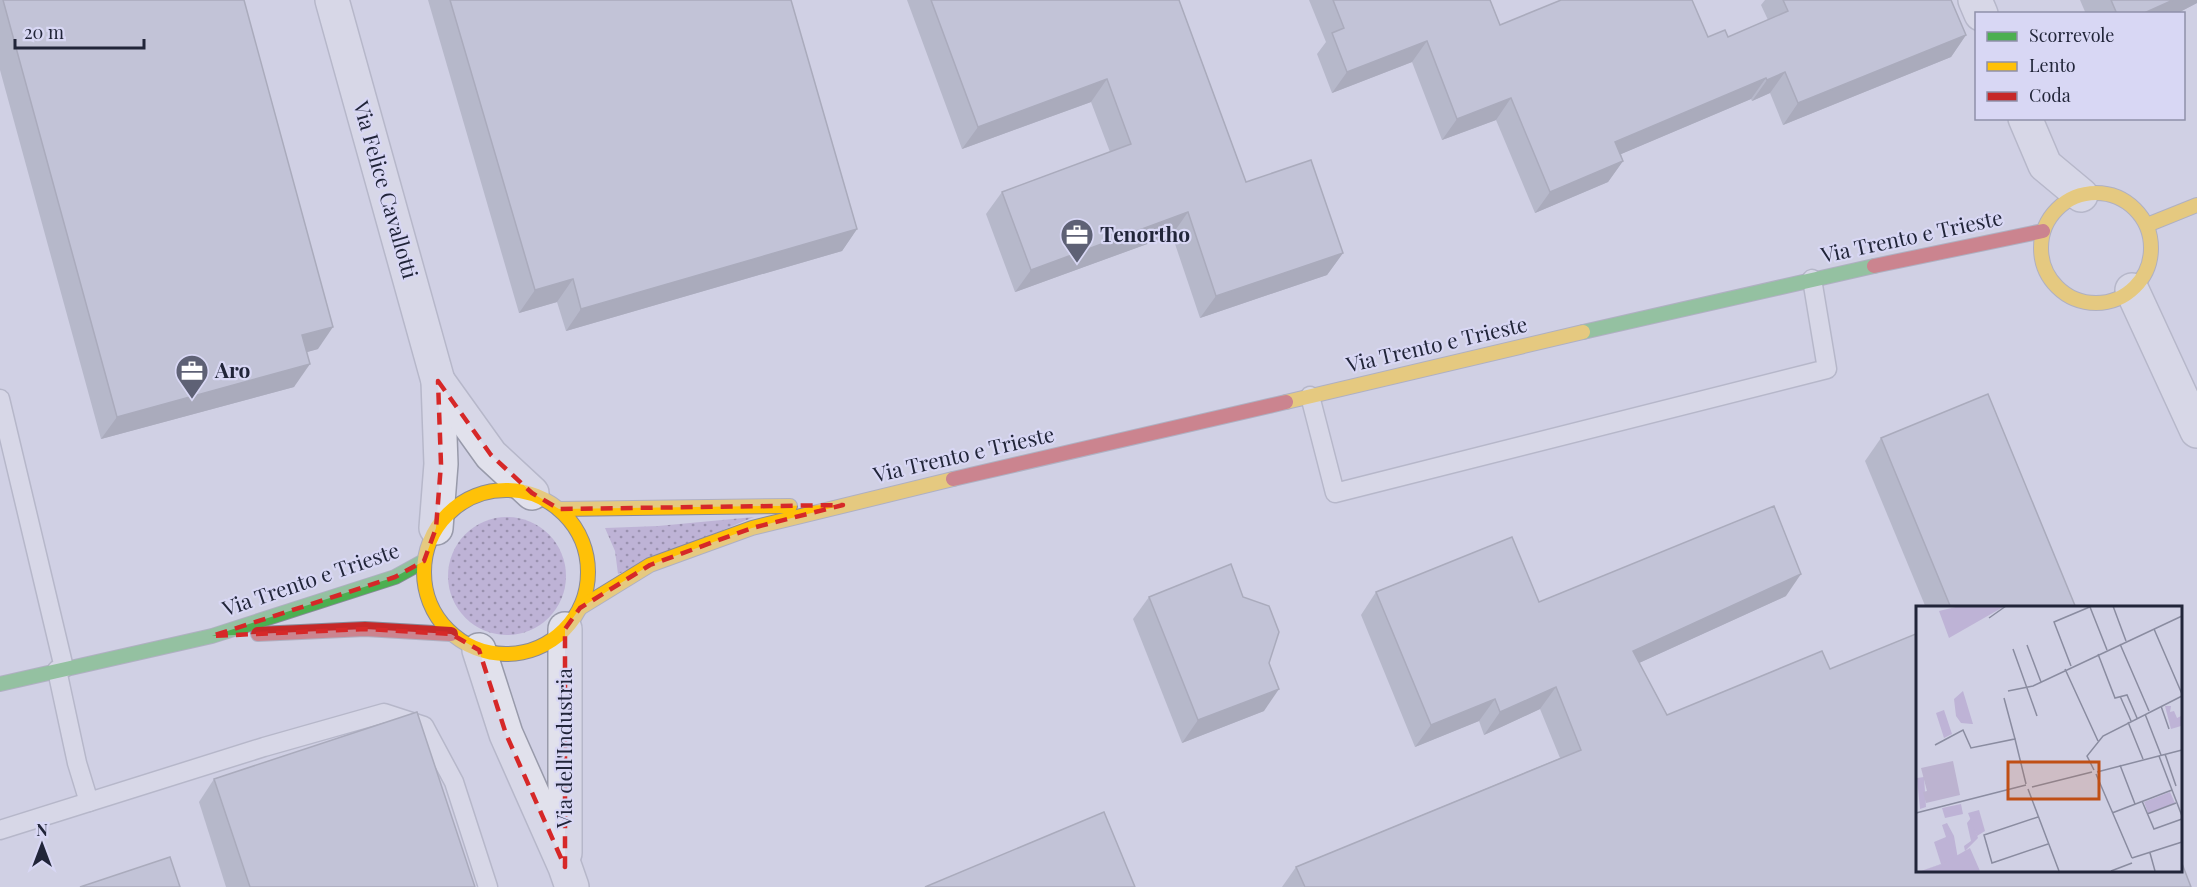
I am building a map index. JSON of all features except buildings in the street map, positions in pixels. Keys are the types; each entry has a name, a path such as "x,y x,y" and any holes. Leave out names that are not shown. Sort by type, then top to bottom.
{"street":[{"name":"Via Felice Cavallotti","path":"332,0 438,381 441,464 436,528"},
{"path":"2026,120 2045,165 2081,195"},
{"path":"2097,192 2119,198 2138,212 2147,225 2151,242 2150,260 2144,277 2132,290 2117,300 2100,303 2082,302 2066,295 2053,283 2044,268 2040,250 2043,231 2051,215 2064,202 2097,192"},
{"path":"2147,225 2197,205"},
{"name":"Via Trento e Trieste","path":"212,636 365,628 465,642 510,654 540,647 573,618 650,565 752,528 1812,279 2043,231"},
{"path":"2132,290 2197,430"},
{"name":"Via Felice Cavallotti","path":"438,381 491,455 545,501"},
{"name":"Via Trento e Trieste","path":"465,642 429,601 424,561 428,544 436,528 454,508 478,495 505,490 545,501 843,505"},
{"path":"545,501 581,537 589,572 573,618"},
{"name":"Via Trento e Trieste","path":"0,684 212,636 395,577 424,561"},
{"name":"Via dell'Industria","path":"568,877 573,618"},
{"name":"Via dell'Industria","path":"465,642 568,877"}],"lane":[{"path":"1310,396 1335,492 1827,369 1812,279"},
{"path":"0,399 60,669 77,763 89,802"},
{"path":"0,830 264,747 384,713 424,726 454,783 488,887"}],"highlighted area":[{"path":"438,381 491,455 532,493 559,509 843,505 752,528 650,565 580,608 565,629 565,867 506,734 479,650 451,634 365,629 212,636 395,577 424,561 436,528 441,464"}],"shaded area":[{"path":"507,517 530,522 549,534 561,553 566,576 561,599 549,618 530,630 507,635 484,630 465,618 453,599 448,576 453,553 465,534 484,522"},
{"path":"754,517 618,574 615,551 605,528 658,526"}],"traffic: fast":[{"path":"1583,332 1874,266"},
{"path":"0,684 212,636 395,577 424,561"}],"traffic: slow":[{"path":"2096,193 2117,197 2135,209 2147,227 2151,248 2147,269 2135,287 2117,299 2096,303 2075,299 2057,287 2045,269 2041,248 2045,227 2057,209 2075,197 2096,193"},
{"path":"2147,225 2197,205"},
{"path":"1286,402 1583,332"},
{"path":"580,608 650,565 752,528 953,479"},
{"path":"506,490 537,497 564,514 581,541 588,572 581,603 564,630 537,647 506,654 475,647 448,630 431,603 424,572 431,541 448,514 475,497 506,490"},
{"path":"559,509 790,506"}],"traffic: jam":[{"path":"1874,266 2043,231"},
{"path":"953,479 1286,402"},
{"path":"258,634 365,629 451,634"}],"place":[{"name":"Tenortho","path":"1077,264"},
{"name":"Aro","path":"192,400"}]}
